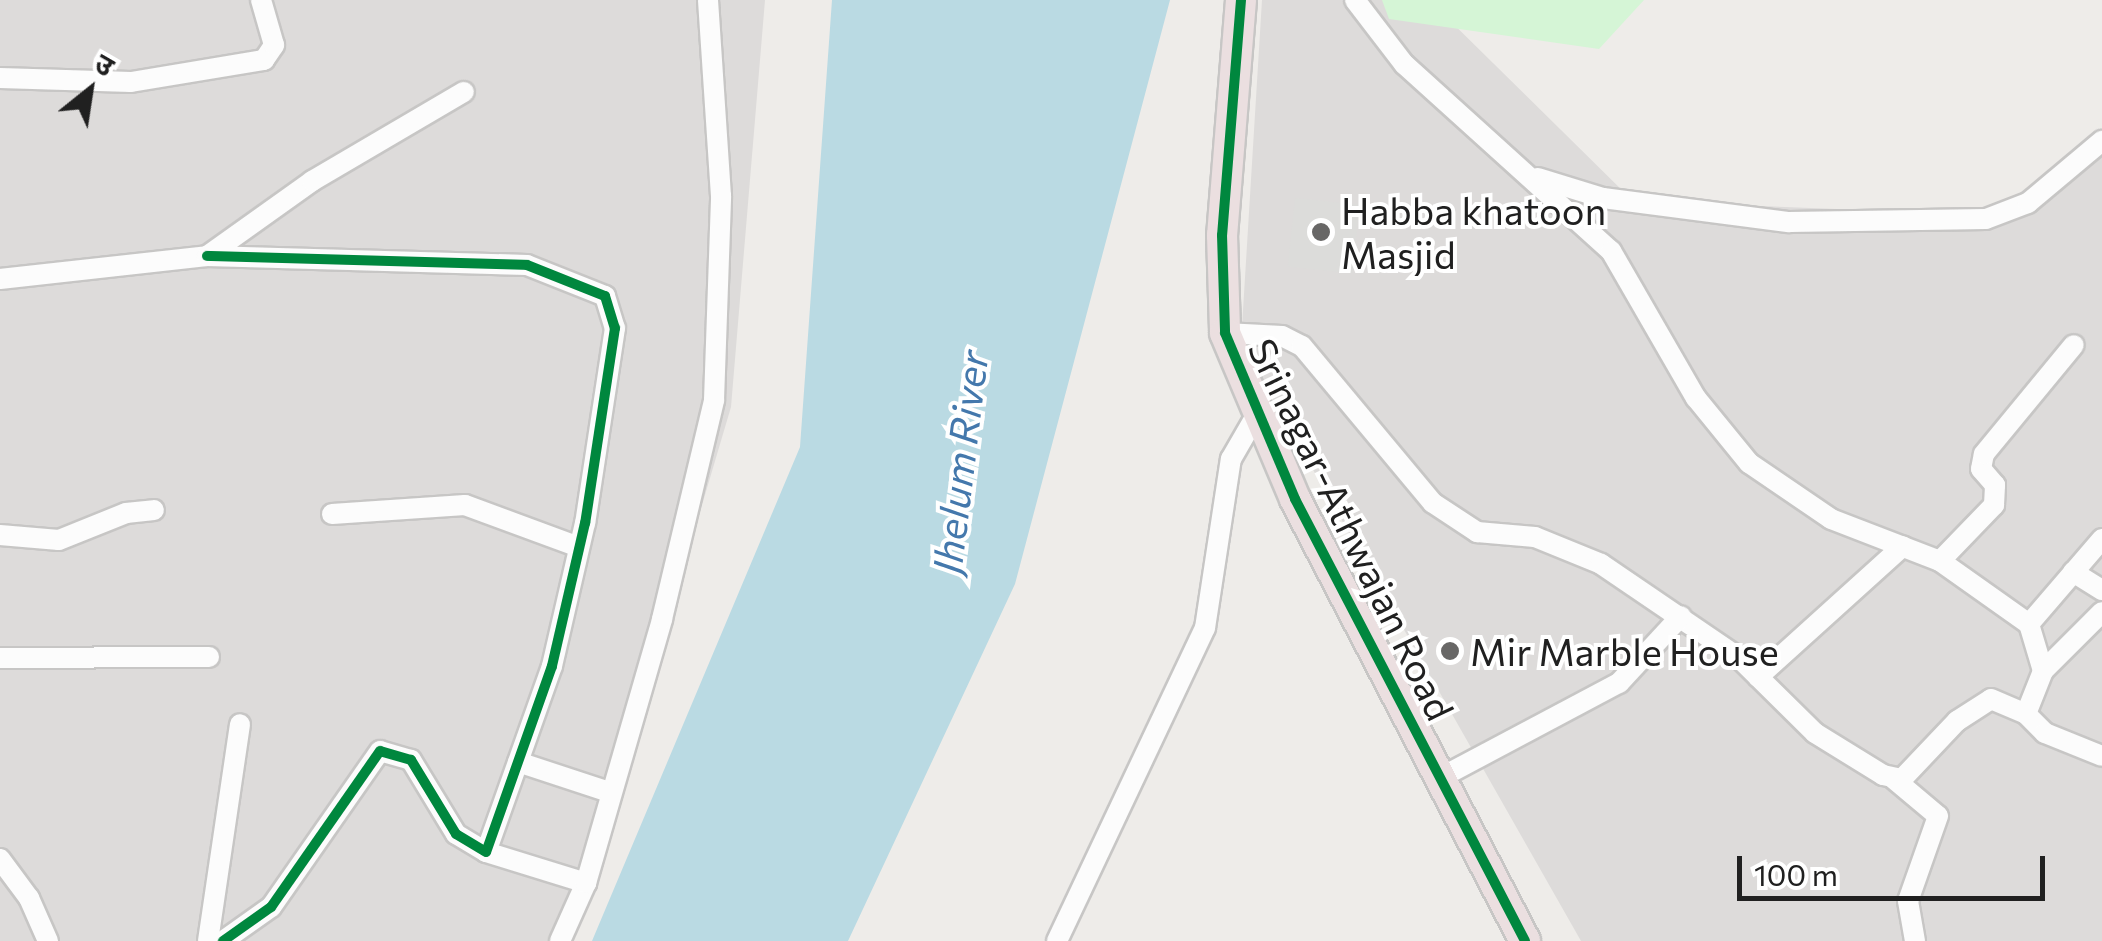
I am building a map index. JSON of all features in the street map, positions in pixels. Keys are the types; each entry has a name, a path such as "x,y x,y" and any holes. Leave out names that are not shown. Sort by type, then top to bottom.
{"highway":[{"name":"Srinagar-Athwajan Road","path":"1241,0 1222,236 1225,333 1257,414 1525,941"}],"street":[{"path":"0,78 132,82 264,60 274,45 261,0"},
{"path":"560,941 586,883 609,792 662,619 714,400 721,196 708,0"},
{"path":"1355,0 1404,64 1611,251 1696,398 1749,463 1830,519 1940,561 2029,624 2043,671"},
{"path":"207,256 312,181 464,92"},
{"path":"1522,172 1603,198 1788,222 1986,219 2028,203 2102,141"},
{"path":"0,279 207,256 501,262 605,296 615,328 579,548 541,706 486,852"},
{"path":"1225,333 1282,336 1302,346 1416,487 1467,526 1491,536 1548,541 1602,564 1680,616 1758,677 1814,733 1894,779 1938,816 1908,901 1915,941"},
{"path":"1940,561 1994,505 1995,485 1981,469 1984,454 2074,345"},
{"path":"1057,941 1205,628 1231,459 1257,414"},
{"path":"332,514 466,505 579,548"},
{"path":"0,535 59,540 126,513 154,510"},
{"path":"2029,624 2102,539"},
{"path":"1758,677 1903,546"},
{"path":"2073,572 2102,590"},
{"path":"2026,714 2043,671 2102,612"},
{"path":"1440,778 1620,684 1680,616"},
{"path":"0,658 209,658"},
{"path":"1894,779 1911,772 1983,702 2003,700 2026,714 2046,734 2102,756"},
{"path":"208,941 240,724"},
{"path":"223,941 271,907 380,752 411,760 456,834 486,852 586,883"},
{"path":"518,762 609,792"},
{"path":"0,859 29,898 48,941"}],"shaded area":[{"path":"0,0 765,0 731,407 573,941 0,941"},
{"path":"1262,0 1429,0 1633,201 2018,216 2102,151 2102,941 1581,941 1241,343"},
{"name":"Habba khatoon Masjid","path":"1295,198 1360,205 1352,273 1288,267"}],"green space":[{"path":"1382,0 1644,0 1599,49 1389,19"}],"water":[{"name":"Jhelum River","path":"832,0 1170,0 1015,584 848,941 592,941 800,447"}],"cycle path":[{"path":"1241,0 1222,235 1225,333 1295,499 1525,941"},
{"path":"207,256 527,265 605,296 615,328 585,523 552,666 486,852 456,834 411,760 380,751 271,907 223,941"}],"place":[{"name":"Habba khatoon Masjid","path":"1321,232"},
{"name":"Mir Marble House","path":"1450,651"}]}
